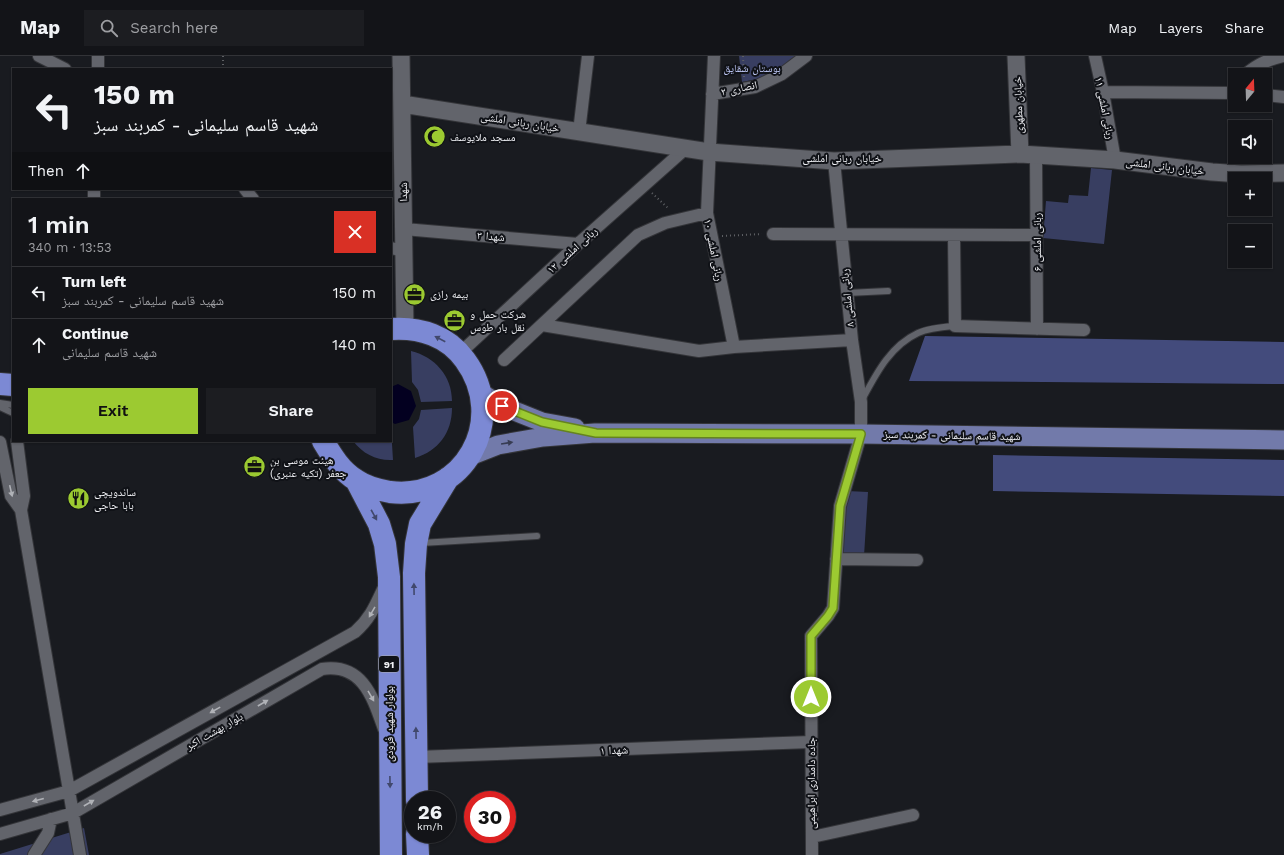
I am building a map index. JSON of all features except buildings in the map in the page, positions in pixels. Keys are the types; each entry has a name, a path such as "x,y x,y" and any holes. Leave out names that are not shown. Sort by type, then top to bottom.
{"highway":[{"name":"91","path":"324,442 336,463 356,480 378,490 402,493 426,489 448,478 460,468 470,456 479,436 483,414 481,393 474,372 460,353 444,340 426,332 398,328"},
{"path":"0,384 12,385"},
{"name":"91","path":"417,791 414,573 416,544 420,524 448,478"},
{"name":"بولوار شهید فرودی","path":"356,480 379,524 385,544 389,577 391,855"},
{"path":"417,843 418,855"}],"main road":[{"path":"481,393 502,406 542,422 596,433"},
{"path":"470,456 498,444 543,437 596,433"},
{"name":"شهید قاسم سلیمانی - کمربند سبز","path":"596,433 861,434 1284,440"}],"street":[{"path":"39,56 63,68"},
{"path":"98,56 98,68"},
{"name":"شهدا","path":"398,328 398,249 404,229 397,103 401,56"},
{"path":"578,132 588,56"},
{"name":"ربانی املشی ۱۰","path":"714,56 707,213 734,347"},
{"name":"انصاری ۲","path":"712,94 755,87 782,74 806,56"},
{"name":"خیابان مطهری","path":"1016,56 1028,154"},
{"name":"ربانی املشی ۱۱","path":"1095,56 1115,160"},
{"path":"1253,68 1271,59 1283,56"},
{"path":"1103,92 1228,92"},
{"path":"1272,95 1284,96"},
{"name":"خیابان ربانی املشی","path":"397,103 709,152 834,161 1028,154 1115,160 1212,172 1241,174 1284,173"},
{"name":"ربانی املشی ۱۲","path":"460,353 578,244 686,148"},
{"name":"ربانی املشی ۶","path":"1028,154 1036,235 1037,329"},
{"name":"ربانی املشی ۸","path":"834,161 840,235 861,402 861,434"},
{"path":"246,190 252,198"},
{"path":"504,360 638,235 665,223 707,213"},
{"name":"شهدا ۳","path":"404,229 578,244"},
{"path":"773,234 1036,235"},
{"path":"954,235 954,326 1084,330"},
{"path":"542,325 699,351 734,347 852,340"},
{"name":"جاده دامداری ابراهیمی","path":"812,855 811,636 833,608 840,506 861,434"},
{"path":"0,442 12,496 21,510"},
{"path":"17,442 24,496 21,510 80,855"},
{"path":"836,558 917,560"},
{"name":"بلوار بهشت اکبر","path":"0,810 69,791 355,632 364,624 371,614 389,577"},
{"name":"بلوار بهشت اکبر","path":"0,834 73,813 322,669 334,667 347,670 363,682 374,700 390,745"},
{"name":"شهدا ۱","path":"417,757 811,742"},
{"path":"812,837 914,815"},
{"path":"34,855 48,833 52,819"}],"lane":[{"path":"847,294 888,291"},
{"path":"861,402 879,369 899,346 919,333 932,329 954,326"},
{"path":"0,403 12,405"},
{"path":"0,407 12,413"},
{"path":"416,544 537,536"}],"path":[{"path":"223,56 223,68"},
{"path":"743,56 744,88"},
{"path":"644,185 680,220"},
{"path":"711,236 773,234"}],"green space":[{"name":"بوستان شقایق","path":"739,56 798,56 783,68 766,77 742,82"},
{"path":"1091,168 1112,170 1104,244 1043,238 1046,201 1068,203 1069,195 1088,196"},
{"path":"411,351 428,358 440,369 449,383 452,401 421,402 418,390 412,382"},
{"path":"452,408 449,425 442,440 430,451 415,458 413,427 419,419 421,410"},
{"path":"354,442 392,442 393,460 376,458 361,450"},
{"path":"847,491 868,492 864,556 842,554"},
{"path":"84,828 89,855 0,855 0,854"}],"shaded area":[{"path":"925,336 1284,342 1284,384 909,381"},
{"path":"398,384 411,391 416,406 409,420 395,424 392,422 392,387"},
{"path":"993,455 1284,460 1284,496 993,491"}],"place":[{"name":"مسجد ملایوسف","path":"435,137"},
{"name":"بیمه رازی","path":"414,294"},
{"name":"شرکت حمل و نقل بار طوس","path":"455,320"},
{"name":"هيئت موسی بن جعفر (تکیه عنبری)","path":"255,466"},
{"name":"ساندویچی بابا حاجی","path":"78,498"}],"route":[{"path":"502,406 542,422 596,433 861,434 840,506 833,608 811,636 811,697"}]}
